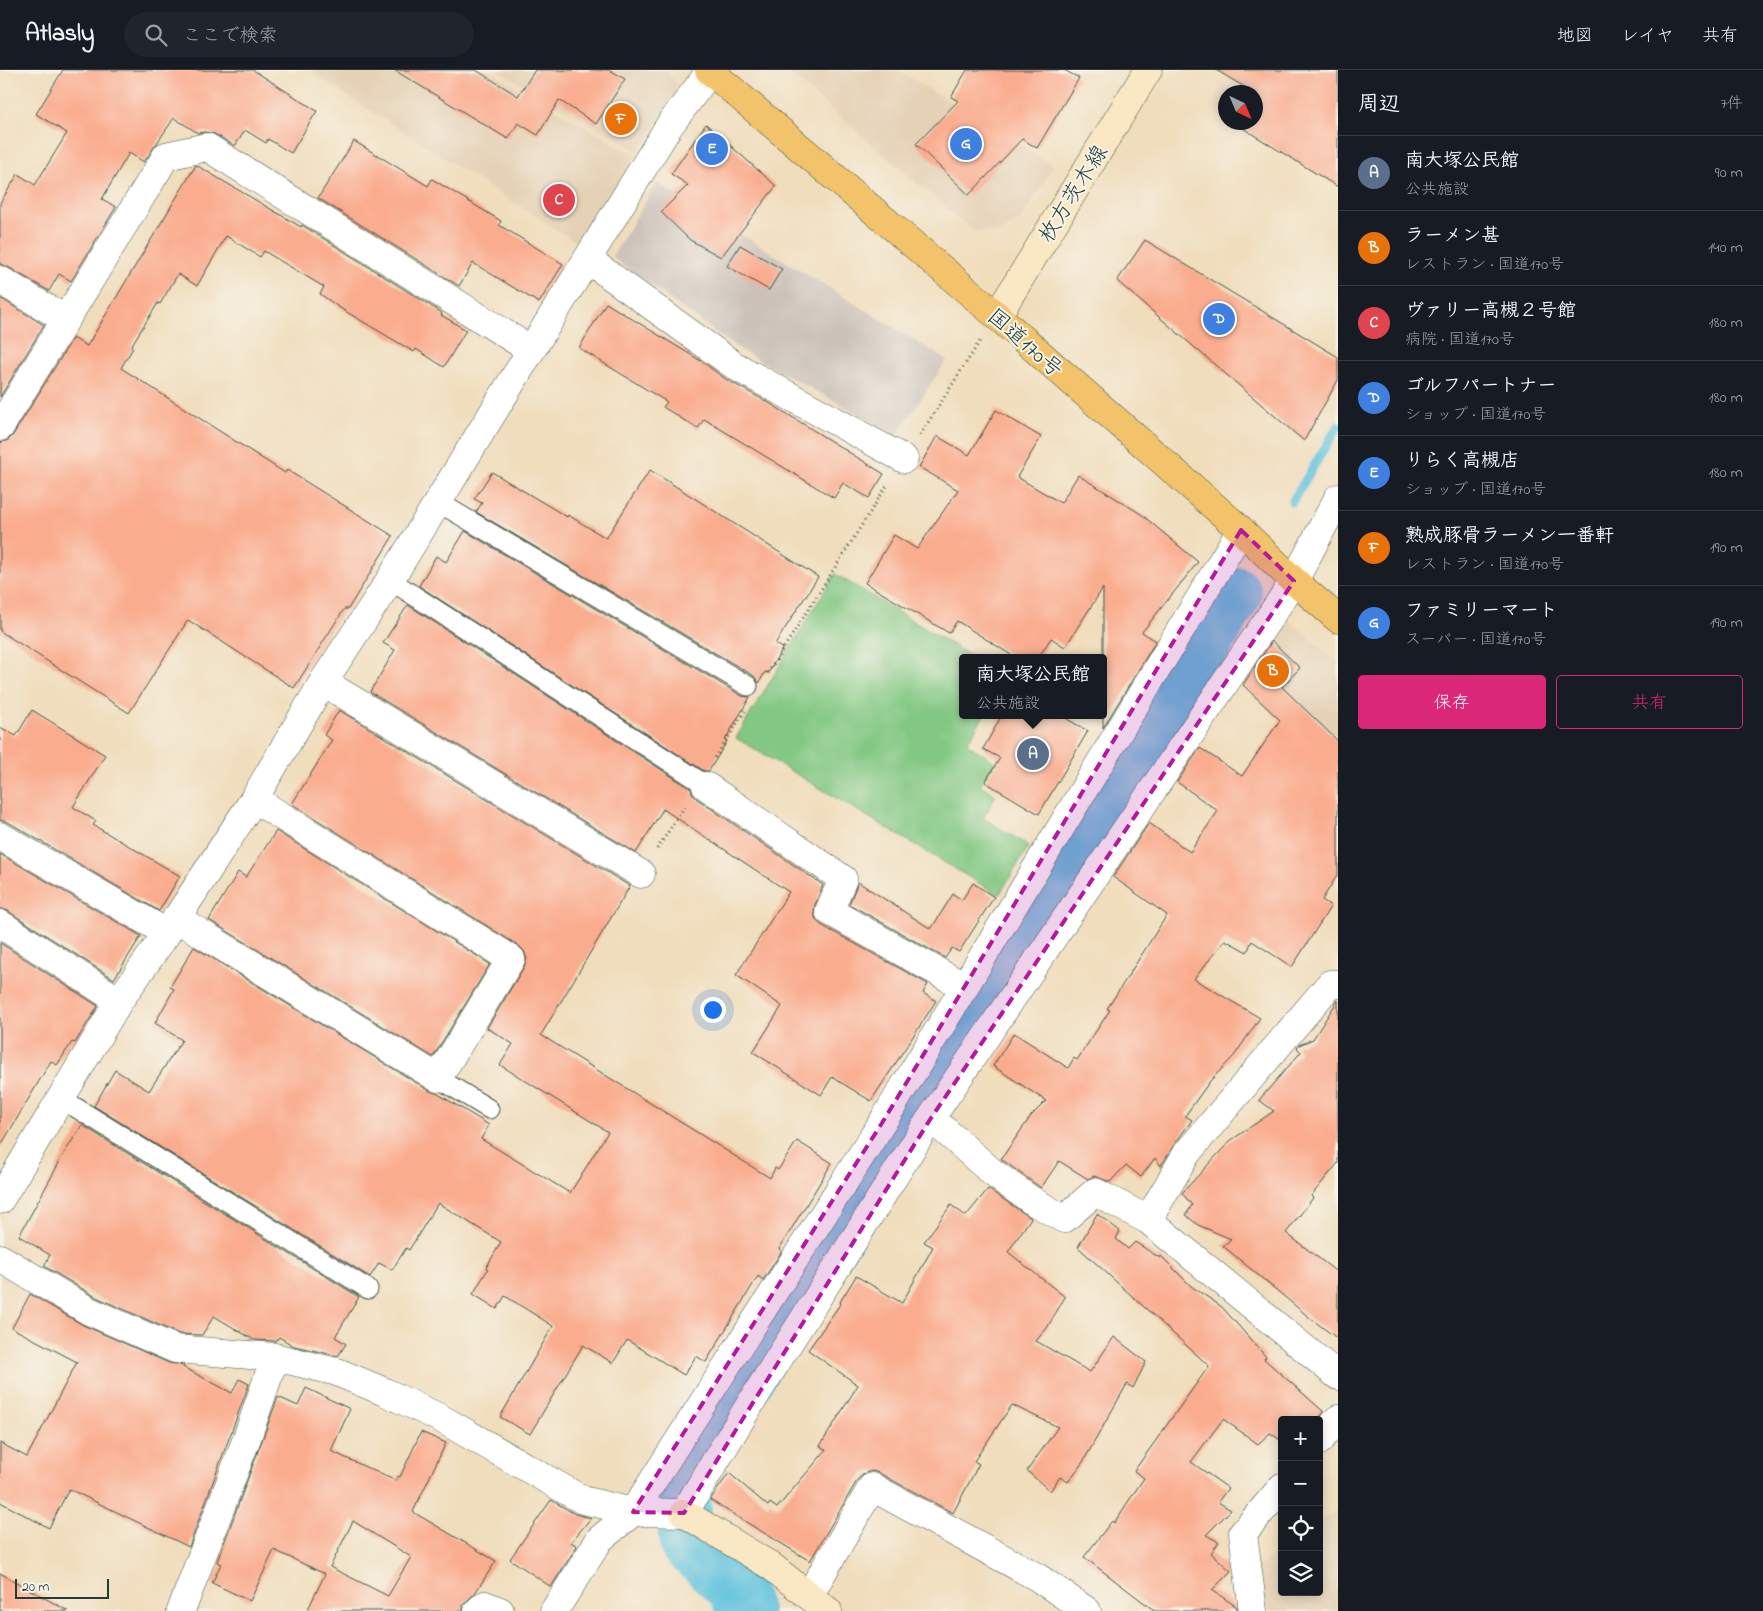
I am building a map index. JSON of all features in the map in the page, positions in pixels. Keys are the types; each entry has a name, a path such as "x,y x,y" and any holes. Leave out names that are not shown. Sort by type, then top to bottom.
{"highway":[{"name":"国道170号","path":"710,70 997,316 1242,530 1294,581 1338,619"}],"main road":[{"name":"枚方茨木線","path":"997,316 1148,70"},
{"path":"684,1513 771,1566 819,1603"}],"street":[{"path":"0,1200 120,1001 254,799 323,682 390,580 669,126 710,70"},
{"path":"0,427 166,156 208,148 531,350"},
{"path":"587,258 735,366 904,459"},
{"path":"0,280 65,319"},
{"path":"0,1258 89,1311 176,1349 275,1357 337,1372 440,1418 583,1500 633,1512 684,1513 747,1409 931,1118 1294,581 1338,498"},
{"path":"554,1611 600,1539 633,1512 882,1123 1242,530"},
{"path":"323,682 641,874"},
{"path":"704,784 843,879 829,911 965,987"},
{"path":"0,836 172,925 438,1078 511,959 254,799"},
{"path":"0,924 120,1001"},
{"path":"1148,1220 1187,1153 1330,984 1338,984"},
{"path":"931,1118 993,1173 1031,1200 1064,1220 1095,1192 1148,1220 1338,1376"},
{"path":"181,1611 247,1438 275,1357"},
{"path":"1323,1437 1338,1419"},
{"path":"819,1603 872,1488 1037,1577 1088,1611"},
{"path":"1253,1611 1243,1533 1278,1492"},
{"path":"478,1611 485,1605 500,1611"}],"lane":[{"path":"438,502 748,686"},
{"path":"390,580 704,784"},
{"path":"438,1078 490,1110"},
{"path":"62,1100 368,1289"}],"path":[{"path":"768,674 997,316"},
{"path":"641,874 704,784 747,708"}],"highlighted area":[{"path":"1241,530 1294,581 931,1118 684,1513 633,1512 882,1123"}],"shaded area":[{"path":"314,70 488,70 636,156 579,244 312,73"},
{"path":"497,70 664,70 681,88 638,151"},
{"path":"785,70 898,70 1054,166 1020,220 998,233 974,231"},
{"path":"657,183 947,360 897,435 739,349 612,257"},
{"path":"1280,612 1338,663 1338,736 1335,733 1315,751 1232,678"},
{"path":"1338,1509 1338,1611 1270,1611 1255,1568 1278,1552 1278,1596 1323,1596 1323,1519"}],"green space":[{"path":"835,574 967,654 959,654 959,719 982,719 967,744 995,762 980,785 996,795 983,818 1029,846 999,895 736,738"}],"building":[{"path":"63,70 253,70 317,111 291,153 268,139 266,143 245,130 235,146 215,134 198,133 174,118 144,162 129,153 102,199 116,207 71,281 59,274 49,291 0,264 0,203 18,174 35,185 67,133 36,114"},
{"path":"394,70 476,70 518,96 535,70 610,70 625,79 596,124 559,100 538,135 518,123 508,139"},
{"path":"967,70 1064,70 1079,78 1037,148 1022,139 969,195 916,144 958,101 951,97"},
{"path":"1216,70 1338,70 1338,187 1246,130 1263,130 1263,85 1241,85"},
{"path":"706,124 776,186 721,257 690,240 661,212 688,185 671,174"},
{"path":"354,141 428,186 432,179 501,221 499,225 563,264 539,303 473,263 459,286 318,198"},
{"path":"196,165 301,227 302,225 466,330 444,367 416,349 414,352 340,308 320,294 324,287 264,251 260,257 226,236 197,286 178,274 131,346 133,348 121,368 285,473 287,470 393,536 348,609 344,609 294,688 188,620 129,713 0,631 0,443 8,440 13,435 73,338 87,346"},
{"path":"1145,240 1338,357 1338,380 1304,441 1117,281"},
{"path":"740,245 782,269 769,290 727,266"},
{"path":"0,298 44,325 0,397"},
{"path":"606,303 701,361 727,380 771,404 884,474 869,498 843,483 834,498 704,419 698,429 663,407 667,402 579,348"},
{"path":"996,410 1041,437 1017,477 1061,503 1078,475 1141,514 1198,562 1142,632 1156,641 1103,728 1103,719 1107,719 1107,654 1103,654 1103,588 1065,647 1051,638 1041,654 1010,654 957,621 949,633 865,583 894,535 917,549 958,490 919,467 937,436 969,455"},
{"path":"650,470 818,577 775,644 783,648 768,673 765,672 759,683 754,676 476,512 482,503 474,499 492,472 606,538"},
{"path":"465,531 742,696 750,697 709,771 704,771 419,586 436,556 446,562"},
{"path":"408,605 691,789 697,799 823,885 814,913 816,920 821,925 928,984 923,993 936,1001 871,1101 832,1077 821,1095 753,1052 782,1006 736,975 789,892 663,809 636,853 370,692 395,650 383,643"},
{"path":"1272,641 1300,668 1282,687 1338,741 1338,874 1322,900 1331,906 1292,967 1252,941 1247,952 1225,940 1194,979 1260,1018 1234,1056 1210,1081 1185,1116 1192,1120 1161,1166 1155,1158 1141,1177 1126,1165 1110,1182 1094,1176 1088,1179 1059,1161 1041,1188 1001,1159 1031,1116 1046,1101 993,1066 1014,1033 1068,1068 1074,1058 1077,1060 1110,1010 1107,1009 1167,915 1113,877 1149,823 1190,852 1218,811 1177,782 1200,748 1242,776 1280,720 1243,685"},
{"path":"32,710 105,755 73,807 96,821 93,825 180,876 159,911 8,822 0,820 0,727 16,736"},
{"path":"339,710 630,886 541,1035 770,1178 775,1168 778,1170 797,1141 832,1163 779,1249 782,1251 763,1280 758,1276 706,1362 696,1356 684,1375 627,1340 613,1363 583,1345 530,1434 500,1417 553,1326 505,1296 497,1309 473,1294 501,1242 438,1203 409,1250 406,1248 392,1270 379,1263 370,1277 94,1106 115,1070 149,1091 182,1040 155,1023 174,989 170,987 194,947 489,1125 481,1139 570,1193 608,1132 500,1065 513,1044 487,1028 524,967 527,959 524,951 519,946 292,804 332,740 324,735"},
{"path":"1000,719 1067,719 1088,731 1039,814 985,782 1000,758 983,749"},
{"path":"276,831 490,964 433,1057 209,920 238,872 246,877"},
{"path":"0,854 141,936 114,979 8,911 0,908"},
{"path":"858,882 931,929 953,894 962,900 973,883 994,897 959,952 952,948 945,958 849,904"},
{"path":"0,943 98,1006 75,1043 72,1042 57,1065 51,1061 0,1147"},
{"path":"1338,1000 1338,1163 1311,1196 1313,1198 1286,1233 1338,1273 1338,1339 1223,1246 1231,1239 1198,1225 1186,1215 1192,1205 1182,1193 1230,1141 1274,1111 1259,1100 1301,1052 1297,1048 1299,1045 1313,1039"},
{"path":"82,1125 359,1297 335,1337 346,1344 338,1356 294,1346 279,1337 276,1341 254,1340 214,1316 202,1335 179,1334 96,1297 44,1266 50,1255 19,1236 58,1163"},
{"path":"988,1189 1031,1218 1008,1252 1065,1297 1047,1328 1036,1341 1090,1372 1114,1337 1146,1362 1133,1388 1127,1384 1083,1462 1068,1482 1060,1477 1050,1491 1027,1471 1058,1427 1012,1405 974,1461 979,1464 953,1513 879,1473 872,1471 865,1473 858,1479 810,1561 710,1500 729,1473 768,1506 770,1503 777,1508 826,1450 820,1446 858,1385 808,1350 841,1303 856,1276 902,1303 933,1247 924,1242 951,1205 966,1216"},
{"path":"1097,1214 1120,1231 1116,1239 1128,1249 1135,1242 1160,1258 1161,1256 1191,1286 1222,1307 1266,1357 1264,1359 1324,1412 1320,1416 1278,1416 1278,1438 1270,1433 1258,1444 1223,1419 1191,1462 1228,1488 1218,1502 1231,1510 1206,1535 1219,1542 1211,1553 1231,1571 1212,1590 1237,1607 1237,1611 1155,1611 1084,1557 1112,1521 1114,1523 1144,1478 1134,1471 1209,1366 1078,1247"},
{"path":"30,1294 83,1325 169,1363 184,1365 183,1367 232,1393 239,1379 249,1384 189,1547 69,1489 49,1528 0,1502 0,1443 27,1457 77,1362 12,1328"},
{"path":"306,1388 350,1409 331,1451 396,1481 398,1476 400,1477 421,1432 446,1443 413,1512 496,1561 475,1593 463,1605 463,1611 307,1611 325,1574 274,1550 250,1601 212,1583 221,1564 217,1562 278,1397 298,1406","holes":["353,1521 411,1557 388,1596 330,1567"]},
{"path":"551,1500 575,1514 591,1518 571,1542 577,1546 551,1587 510,1559"},
{"path":"0,1573 68,1611 0,1611"}],"waterway":[{"path":"1292,502 1338,426"},
{"path":"745,1611 735,1588 687,1543 681,1481 1180,685 1234,594"}],"place":[{"name":"熟成豚骨ラーメン一番軒","path":"621,119"},
{"name":"ファミリーマート","path":"966,144"},
{"name":"りらく高槻店","path":"712,149"},
{"name":"ヴァリー高槻２号館","path":"559,200"},
{"name":"ゴルフパートナー","path":"1219,319"},
{"name":"ラーメン甚","path":"1273,671"},
{"name":"南大塚公民館","path":"1033,754"}]}
